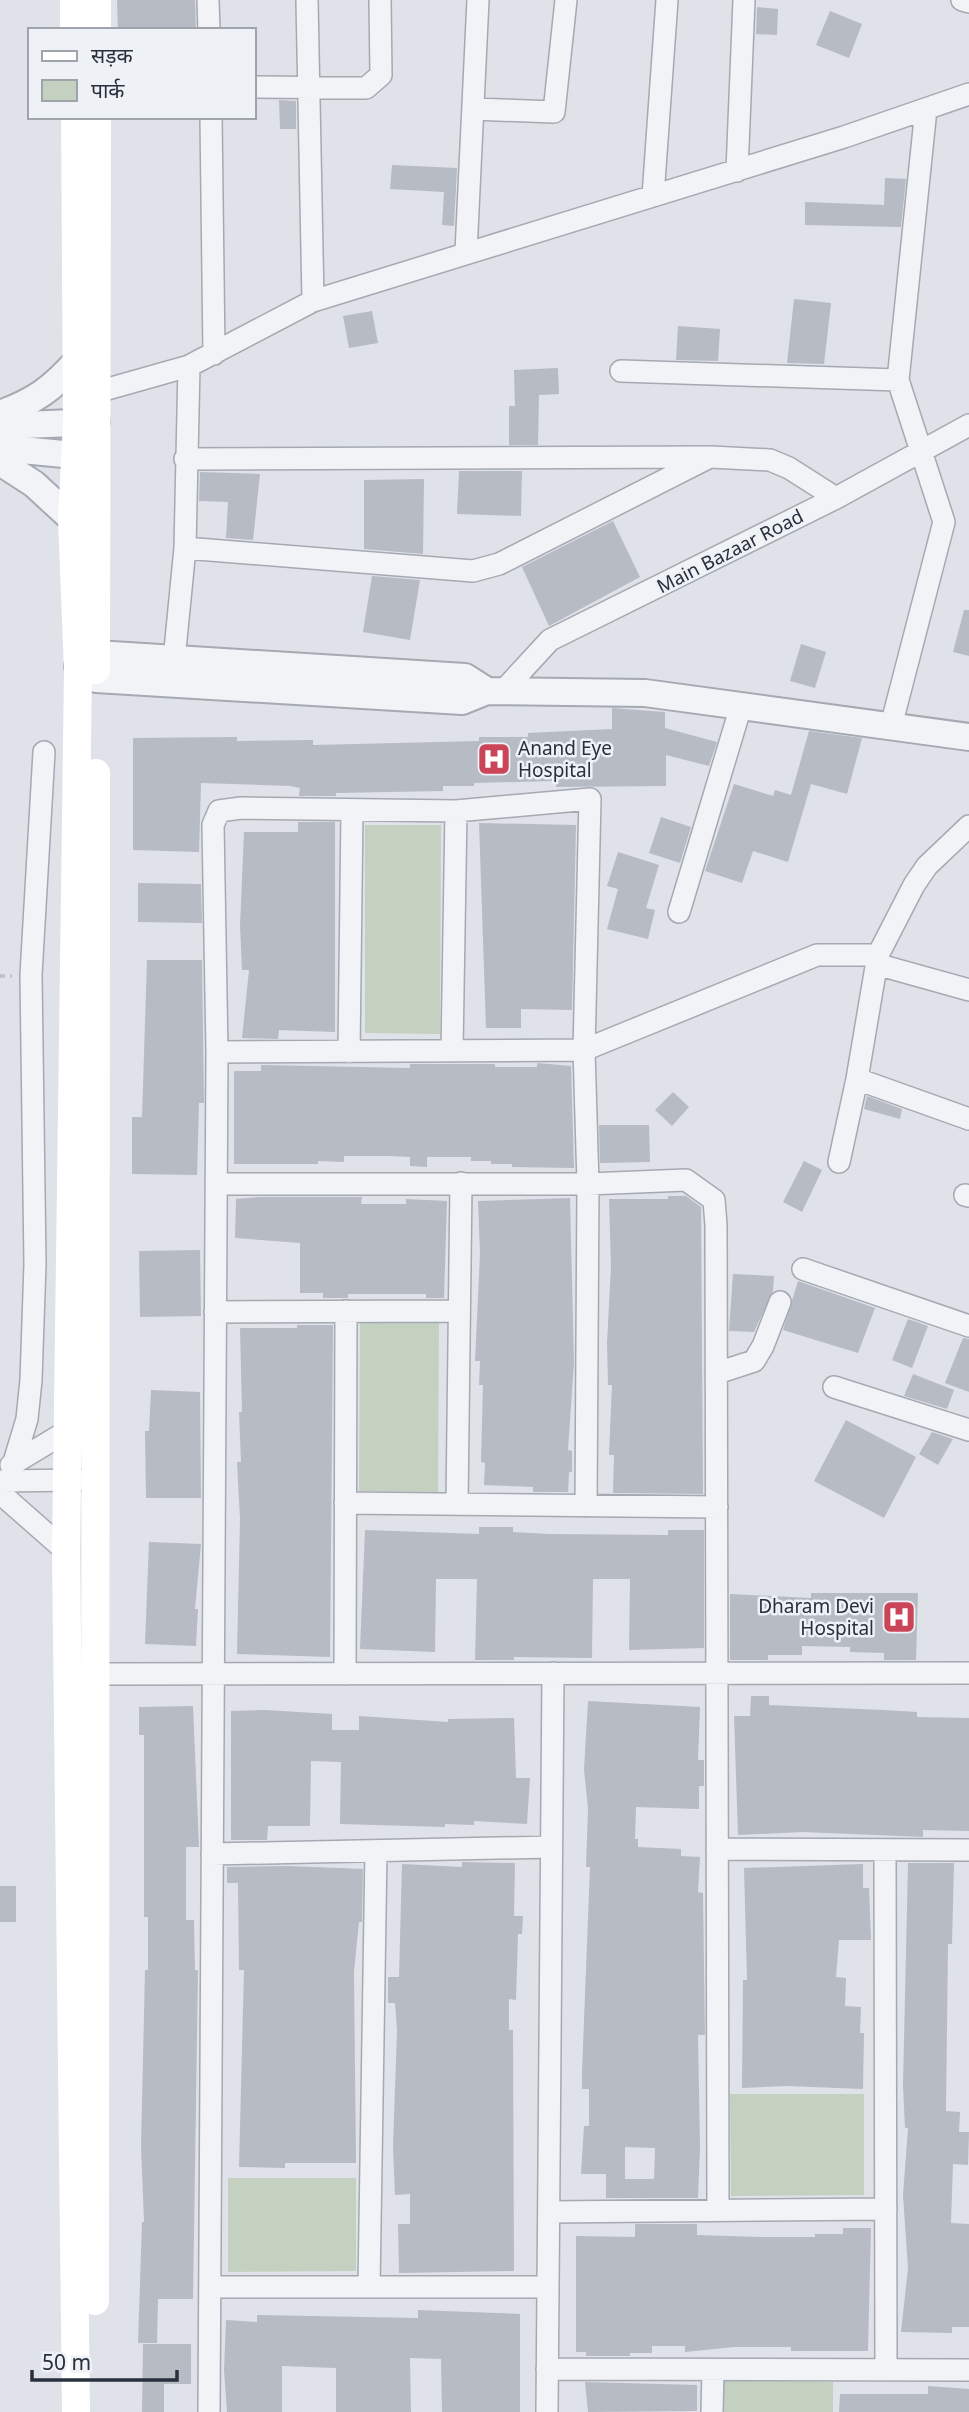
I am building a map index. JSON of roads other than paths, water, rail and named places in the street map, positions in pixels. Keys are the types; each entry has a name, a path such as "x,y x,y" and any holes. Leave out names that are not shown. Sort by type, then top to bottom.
{"main road":[{"path":"74,0 75,28"},
{"path":"97,0 97,28"},
{"path":"75,119 77,361 87,422"},
{"path":"76,2412 66,1551 90,666 72,519 84,456 87,422 97,392 97,119"},
{"path":"84,456 90,666 96,1480 95,2412"}],"street":[{"path":"208,0 209,28"},
{"path":"307,0 313,301"},
{"path":"256,87 366,88 375,82 381,75 380,0"},
{"path":"466,252 478,0"},
{"path":"473,109 554,112 566,0"},
{"path":"653,196 667,0"},
{"path":"737,171 744,0"},
{"path":"962,0 969,2"},
{"path":"97,392 189,366 313,301 737,171 969,94"},
{"path":"891,726 944,522 898,380 926,109"},
{"path":"211,119 214,354"},
{"path":"0,414 35,401 77,361"},
{"path":"174,660 185,548 189,366"},
{"path":"621,371 898,380"},
{"path":"0,426 87,422"},
{"name":"Main Bazaar Road","path":"495,691 550,640 836,498 969,425"},
{"path":"0,448 84,456"},
{"path":"185,459 711,457 770,460 789,468 836,498"},
{"path":"185,548 472,570 499,564 711,457"},
{"path":"0,462 34,484 72,519"},
{"path":"90,666 174,660 465,677 495,691"},
{"path":"90,666 462,701 495,691 645,693 969,737"},
{"path":"679,912 741,706"},
{"path":"7,1467 27,1419 32,1380 35,1264 30,975 44,751"},
{"path":"209,2412 217,1052 213,825 219,811 241,808 456,811 590,799 584,1050 588,1184 586,1506"},
{"path":"349,1052 352,811"},
{"path":"452,1051 456,811"},
{"path":"839,1161 857,1079 877,960 914,885 927,866 969,826"},
{"path":"217,1052 584,1050 791,964 831,953 877,960 969,990"},
{"path":"857,1079 969,1119"},
{"path":"216,1184 588,1184 686,1180 713,1200 717,1373 719,2210"},
{"path":"457,1504 461,1183"},
{"path":"803,1269 969,1326"},
{"path":"717,1373 754,1361 764,1346 780,1302"},
{"path":"345,1674 346,1311"},
{"path":"215,1312 459,1311"},
{"path":"834,1387 969,1430"},
{"path":"7,1467 69,1430"},
{"path":"0,1481 96,1480"},
{"path":"0,1493 66,1551"},
{"path":"345,1503 716,1507"},
{"path":"547,2412 553,1673"},
{"path":"68,1679 96,1674 969,1673"},
{"path":"212,1854 551,1847"},
{"path":"717,1849 969,1850"},
{"path":"885,1850 886,2370"},
{"path":"369,2287 376,1851"},
{"path":"549,2212 886,2209"},
{"path":"210,2287 548,2287"},
{"path":"548,2369 969,2370"},
{"path":"712,2370 712,2412"}],"place":[{"name":"Anand Eye Hospital","path":"494,759"},
{"name":"Dharam Devi Hospital","path":"899,1617"}]}
